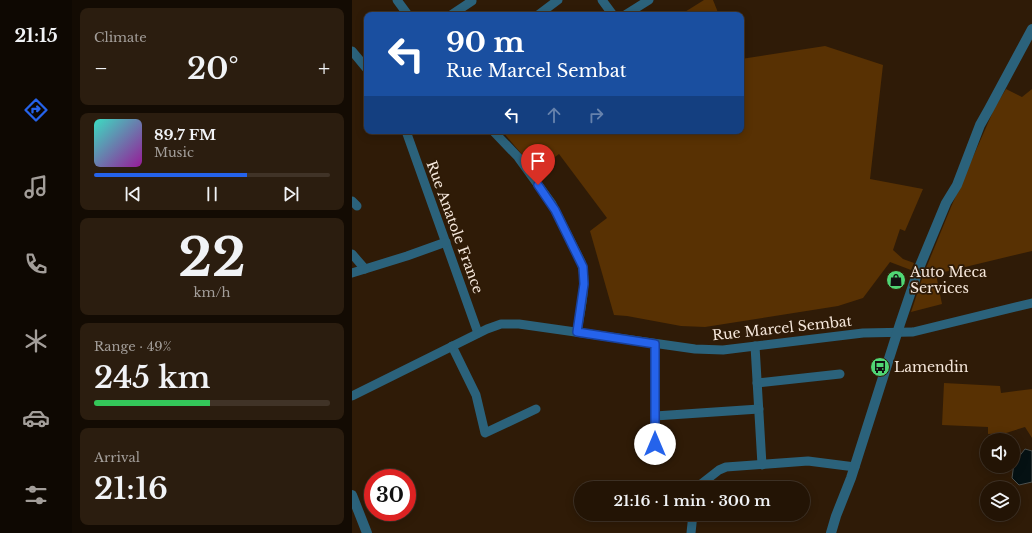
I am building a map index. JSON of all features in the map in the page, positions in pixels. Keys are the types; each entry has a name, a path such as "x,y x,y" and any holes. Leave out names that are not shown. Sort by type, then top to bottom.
{"street":[{"path":"397,0 406,12"},
{"path":"456,12 472,1 471,0"},
{"path":"542,12 558,0"},
{"path":"602,0 611,12"},
{"path":"630,12 649,0"},
{"path":"831,533 855,466 919,268 946,203 957,185 980,125 1032,29"},
{"path":"352,51 364,65"},
{"name":"Rue Anatole France","path":"407,134 478,333"},
{"path":"496,134 518,157 552,204 581,262 584,278 577,332"},
{"path":"352,273 446,242"},
{"path":"352,254 365,269"},
{"name":"Rue Marcel Sembat","path":"352,396 496,325 513,324 655,344 715,350 848,334 913,332 1032,303"},
{"path":"655,344 655,459"},
{"path":"452,346 478,400 484,433 536,409"},
{"path":"755,346 762,465"},
{"path":"757,383 840,374"},
{"path":"655,416 759,409"},
{"path":"705,481 723,468 811,461 855,466"},
{"path":"352,495 367,533"},
{"path":"827,533 836,516"},
{"path":"691,533 692,521"}],"shaded area":[{"path":"704,0 713,0 718,12 685,12"},
{"path":"825,46 883,65 870,179 923,189 905,231 900,229 893,250 903,259 914,263 911,270 890,262 863,298 838,306 705,327 681,326 614,315 590,231 607,218 559,154 536,171 505,134 744,134 744,59"},
{"path":"1006,89 1022,97 1032,89 1032,251 936,274 942,304 911,312 924,273 951,207 995,107"},
{"path":"944,383 1000,386 1001,393 1032,389 1032,438 1025,427 1006,433 988,433 988,427 942,425"},
{"path":"1025,449 1032,451 1032,482 1020,485 1020,481 1015,481 1012,478 1013,473 1020,473 1020,455"}],"place":[{"name":"Auto Meca Services","path":"896,280"},
{"name":"Lamendin","path":"880,367"}],"route":[{"path":"538,185 552,204 583,267 584,284 577,332 655,344 655,444"}]}
